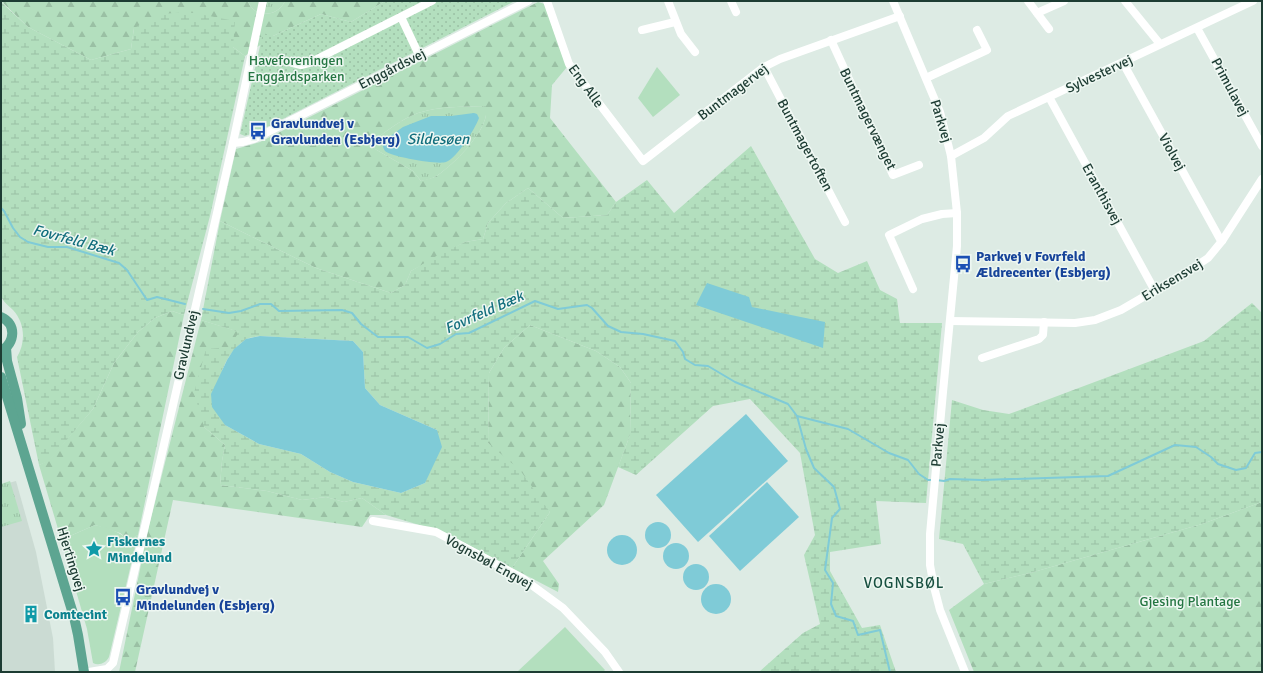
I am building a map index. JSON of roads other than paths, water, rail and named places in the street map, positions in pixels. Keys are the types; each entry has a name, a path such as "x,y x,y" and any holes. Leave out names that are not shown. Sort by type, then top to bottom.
{"main road":[{"path":"1,317 8,322 13,333 10,344 3,350"},
{"name":"Hjertingvej","path":"3,350 17,398 25,456"},
{"name":"Hjertingvej","path":"1,377 74,617 84,672"}],"street":[{"name":"Gravlundvej","path":"89,672 107,669 113,663 162,455 263,1"},
{"path":"285,61 301,65 309,63 432,1"},
{"name":"Enggårdsvej","path":"232,143 254,139 528,1"},
{"name":"Eng Alle","path":"547,1 569,64 643,161"},
{"path":"668,1 681,34 695,52"},
{"path":"731,1 736,12"},
{"name":"Parkvej","path":"893,1 940,112 951,156 957,213 957,246 930,534 930,565 940,611 965,672"},
{"path":"1028,1 1049,29"},
{"path":"1037,14 1064,1"},
{"path":"1125,1 1160,44"},
{"name":"Sylvestervej","path":"951,156 984,138 1008,116 1253,1"},
{"name":"Buntmagervej","path":"643,161 764,67 780,59 900,16"},
{"path":"401,17 420,55"},
{"path":"642,30 675,22"},
{"name":"Primulavej","path":"1198,28 1262,146"},
{"path":"926,78 987,50 977,30"},
{"name":"Buntmagervænget","path":"831,40 893,175 919,165"},
{"name":"Violvej","path":"1123,62 1222,242"},
{"name":"Buntmagertoften","path":"764,67 845,222"},
{"name":"Eranthisvej","path":"1049,97 1154,291"},
{"name":"Eriksensvej","path":"950,321 1075,323 1095,320 1121,310 1208,258 1222,242 1262,179"},
{"path":"912,289 889,235 922,219 942,214 957,213"},
{"path":"982,358 1039,339 1043,335 1044,322"},
{"name":"Vognsbøl Engvej","path":"373,521 436,532 522,578 563,608 605,652 619,672"}],"water":[{"name":"Sildesøen","path":"474,113 477,114 479,118 474,129 455,155 446,162 441,163 396,156 385,151 383,148 382,142 403,127 431,116 451,116"},
{"path":"707,283 749,297 752,307 825,322 823,348 696,305"},
{"path":"260,336 353,341 363,352 365,388 380,405 437,430 442,447 425,483 401,493 353,482 330,472 301,454 259,444 225,425 212,407 211,394 227,360 234,349 246,339"},
{"path":"746,414 788,461 698,542 656,495"},
{"path":"767,482 799,517 740,571 709,536"},
{"path":"658,522 667,526 671,535 667,544 658,548 649,544 645,535 649,526"},
{"path":"622,535 628,536 636,544 636,556 628,564 622,565 616,564 608,556 607,550 608,544 616,536"},
{"path":"676,543 685,547 689,556 685,565 676,569 667,565 663,556 667,547"},
{"path":"696,564 705,568 709,577 705,586 696,590 687,586 683,577 687,568"},
{"path":"716,584 727,588 731,599 727,610 716,614 705,610 701,599 705,588"}],"waterway":[{"name":"Fovrfeld Bæk","path":"1,208 20,237 28,242 48,247 67,247 119,263 127,270 147,300 157,297 185,304"},
{"name":"Fovrfeld Bæk","path":"203,309 229,313 241,311 260,304 271,304 279,311 342,310 352,313 361,324 378,337 408,337 427,348 440,344 456,334 469,333 535,301 558,309 587,305 592,308 608,326 621,332 643,334 675,341 683,352 685,359 695,365 708,366 735,382 788,404 797,416 848,429 889,453 908,460 919,474 928,480 932,480"},
{"path":"797,416 806,449 814,468 834,487 840,509 832,518 825,570 833,583 831,604 836,616 853,621 858,635 880,630 890,672"},
{"path":"936,480 1108,476 1175,445 1196,447 1211,457 1218,464 1236,470 1246,468 1255,453 1262,452"}],"place":[{"name":"Gravlundvej v Gravlunden (Esbjerg)","path":"258,131"},
{"name":"Parkvej v Fovrfeld Ældrecenter (Esbjerg)","path":"963,264"},
{"name":"Fiskernes Mindelund","path":"94,549"},
{"name":"Gravlundvej v Mindelunden (Esbjerg)","path":"123,597"},
{"name":"Comtecint","path":"31,614"}],"district":[{"name":"VOGNSBØL","path":"904,583"}],"park label":[{"name":"Haveforeningen Enggårdsparken","path":"296,68"},
{"name":"Gjesing Plantage","path":"1190,601"}]}
